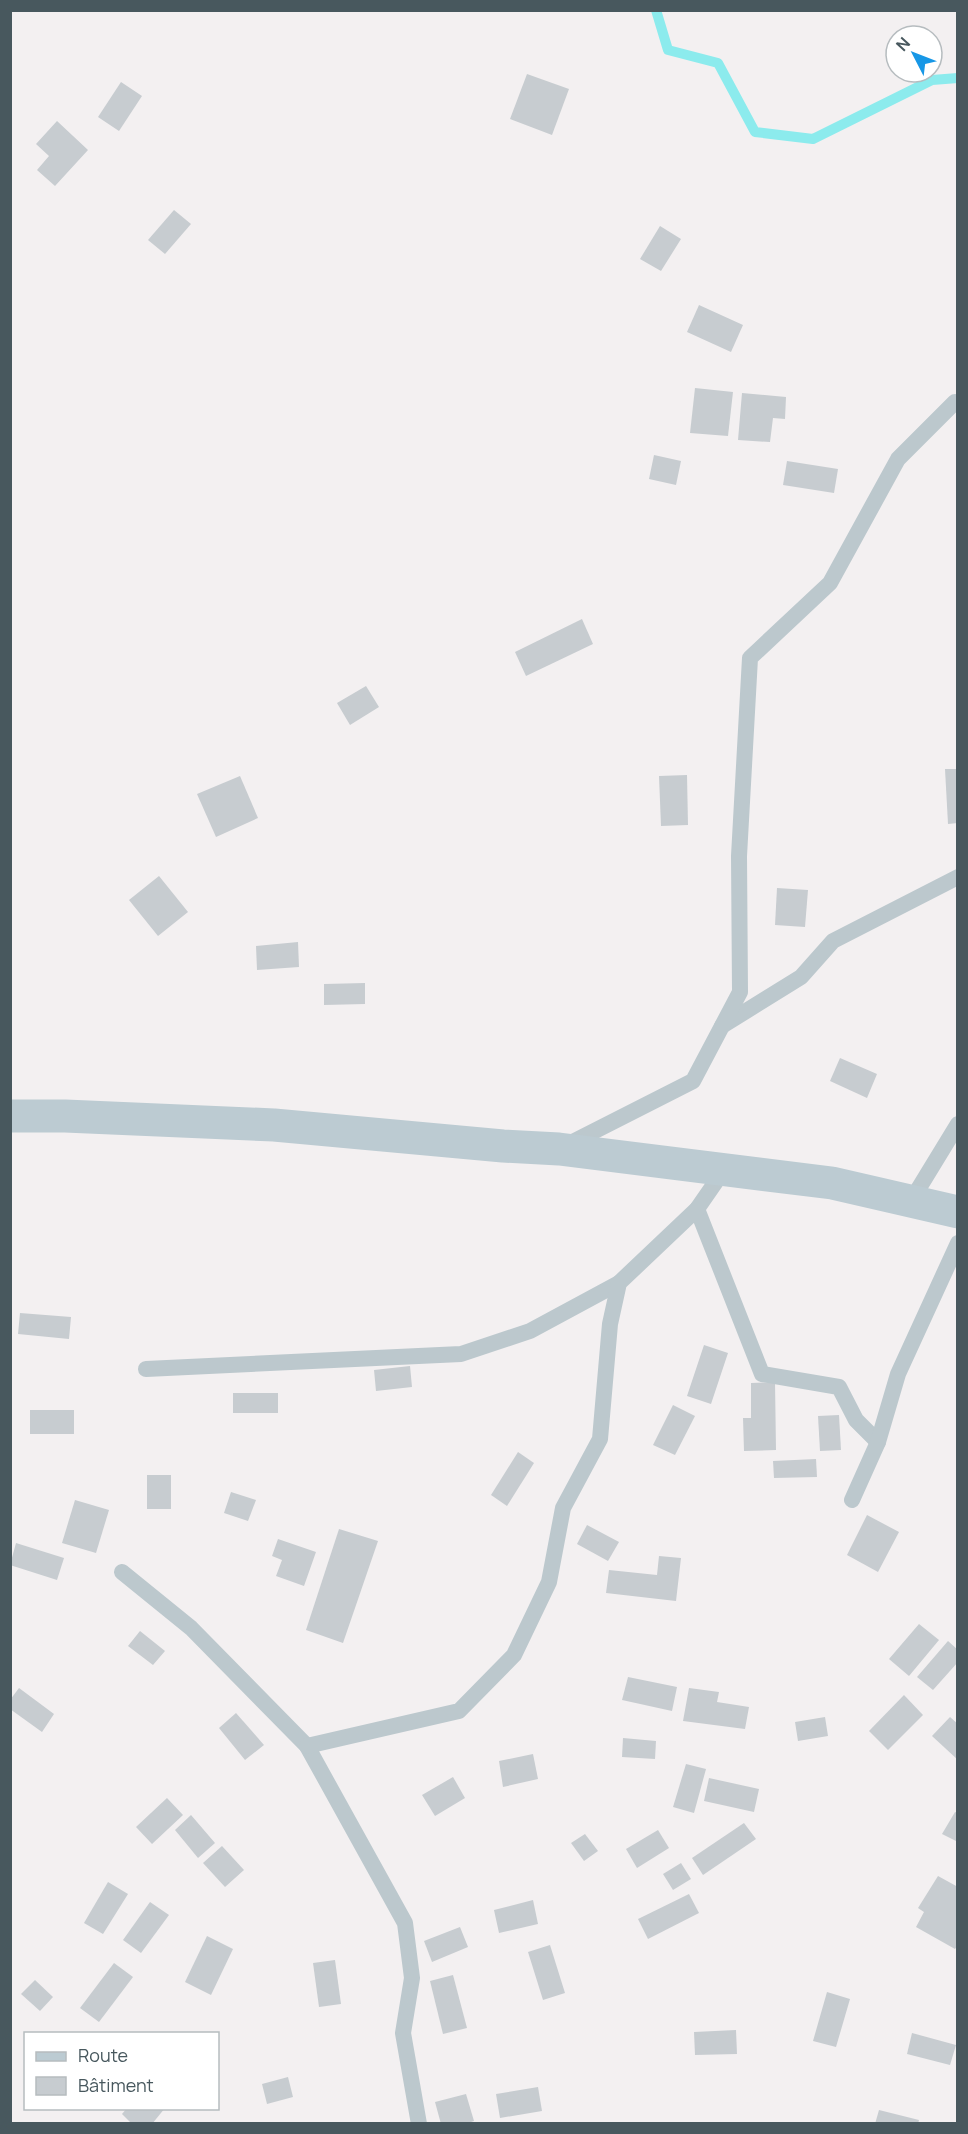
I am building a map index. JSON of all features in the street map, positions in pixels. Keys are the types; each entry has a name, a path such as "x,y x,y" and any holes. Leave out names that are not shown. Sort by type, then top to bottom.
{"main road":[{"path":"10,1116 65,1116 274,1125 559,1149 832,1183 957,1212"}],"lane":[{"path":"559,1149 693,1081 722,1027 740,992 739,856 750,658 830,583 898,459 955,402"},
{"path":"722,1027 801,977 833,941 957,877"},
{"path":"911,1201 957,1124"},
{"path":"146,1369 461,1354 530,1331 619,1283 697,1209 724,1170"},
{"path":"697,1209 762,1374 839,1387 856,1420 878,1442"},
{"path":"852,1500 878,1442 898,1374 957,1243"},
{"path":"307,1746 459,1710 514,1655 549,1582 563,1508 600,1439 610,1324 619,1283"},
{"path":"122,1572 191,1628 307,1746 405,1923 412,1978 403,2033 418,2124"}],"building":[{"path":"527,74 569,89 552,135 510,119"},
{"path":"121,82 142,96 119,131 98,117"},
{"path":"57,121 88,150 55,186 37,170 49,156 36,144"},
{"path":"174,210 191,224 165,254 148,240"},
{"path":"660,226 681,239 661,271 640,259"},
{"path":"699,305 743,325 731,352 687,332"},
{"path":"695,388 733,392 728,436 690,433"},
{"path":"742,393 786,397 785,419 773,418 770,442 738,440"},
{"path":"654,455 681,461 676,485 649,479"},
{"path":"787,461 838,469 834,493 783,485"},
{"path":"582,619 593,644 526,676 515,652"},
{"path":"366,686 379,707 350,725 337,703"},
{"path":"945,769 958,769 958,823 948,824"},
{"path":"687,775 688,825 661,826 659,776"},
{"path":"240,776 258,818 216,837 197,794"},
{"path":"159,876 188,912 158,936 129,900"},
{"path":"777,888 808,890 805,927 775,925"},
{"path":"298,942 299,967 257,970 256,946"},
{"path":"365,983 365,1004 324,1005 324,984"},
{"path":"840,1058 877,1074 867,1098 830,1081"},
{"path":"20,1313 71,1317 69,1339 18,1334"},
{"path":"704,1345 728,1353 711,1404 687,1396"},
{"path":"410,1366 412,1387 376,1391 374,1370"},
{"path":"775,1382 776,1450 744,1451 743,1418 751,1418 751,1383"},
{"path":"233,1393 278,1393 278,1413 233,1413"},
{"path":"673,1405 695,1416 675,1455 653,1445"},
{"path":"30,1410 74,1410 74,1434 30,1434"},
{"path":"839,1415 841,1450 820,1451 818,1416"},
{"path":"518,1452 534,1463 507,1506 491,1495"},
{"path":"816,1459 817,1477 774,1478 773,1461"},
{"path":"147,1475 171,1475 171,1509 147,1509"},
{"path":"231,1492 256,1500 248,1521 224,1513"},
{"path":"75,1500 109,1510 96,1553 62,1543"},
{"path":"867,1515 899,1532 878,1572 847,1555"},
{"path":"587,1525 619,1542 608,1561 577,1544"},
{"path":"339,1529 378,1541 343,1643 306,1630"},
{"path":"278,1539 316,1552 304,1586 276,1576 282,1560 272,1556"},
{"path":"16,1543 64,1558 57,1580 10,1565"},
{"path":"659,1556 681,1558 676,1601 606,1593 609,1570 657,1575"},
{"path":"919,1624 939,1640 909,1676 889,1659"},
{"path":"140,1631 165,1651 153,1665 128,1646"},
{"path":"948,1641 958,1650 958,1662 933,1690 917,1677"},
{"path":"628,1677 677,1687 672,1711 622,1700"},
{"path":"19,1688 54,1714 42,1732 10,1709 10,1700"},
{"path":"689,1688 719,1692 717,1702 749,1707 745,1729 683,1721"},
{"path":"904,1695 923,1715 888,1750 869,1731"},
{"path":"236,1713 264,1745 245,1760 219,1728"},
{"path":"825,1717 828,1736 798,1741 795,1722"},
{"path":"950,1717 958,1724 958,1760 932,1736"},
{"path":"623,1738 656,1741 655,1759 622,1757"},
{"path":"533,1754 538,1779 503,1787 499,1761"},
{"path":"686,1764 706,1769 694,1813 673,1807"},
{"path":"453,1777 465,1798 435,1816 422,1795"},
{"path":"709,1778 759,1789 754,1812 704,1801"},
{"path":"167,1798 183,1815 152,1844 136,1827"},
{"path":"955,1812 958,1813 958,1842 942,1834"},
{"path":"191,1815 215,1843 198,1858 175,1830"},
{"path":"744,1823 756,1839 703,1875 692,1858"},
{"path":"658,1830 669,1848 637,1868 626,1849"},
{"path":"585,1834 598,1851 584,1861 571,1843"},
{"path":"222,1846 244,1870 225,1887 203,1863"},
{"path":"681,1863 691,1879 673,1890 663,1874"},
{"path":"938,1876 958,1887 958,1945 955,1949 916,1927 924,1912 918,1908"},
{"path":"108,1882 128,1894 103,1934 84,1923"},
{"path":"689,1894 699,1913 648,1939 638,1919"},
{"path":"533,1900 538,1924 499,1933 494,1910"},
{"path":"150,1902 169,1915 141,1953 123,1940"},
{"path":"460,1927 468,1947 432,1962 424,1941"},
{"path":"207,1936 233,1949 211,1995 185,1982"},
{"path":"550,1945 565,1993 543,2000 528,1952"},
{"path":"335,1960 341,2004 319,2007 313,1963"},
{"path":"114,1963 133,1977 99,2022 80,2008"},
{"path":"453,1975 467,2028 443,2034 430,1981"},
{"path":"35,1980 53,1997 40,2011 21,1994"},
{"path":"827,1992 850,1999 836,2047 813,2041"},
{"path":"736,2030 737,2054 695,2055 694,2032"},
{"path":"912,2033 956,2045 950,2065 907,2054"},
{"path":"288,2077 293,2097 267,2104 262,2084"},
{"path":"538,2087 542,2111 500,2118 496,2094"},
{"path":"466,2094 474,2121 465,2124 441,2124 435,2102"},
{"path":"125,2110 163,2110 152,2124 132,2124 122,2114"},
{"path":"879,2110 919,2120 918,2124 875,2124"}],"waterway":[{"path":"656,10 668,50 718,63 755,132 813,139 932,80 958,78"}]}
